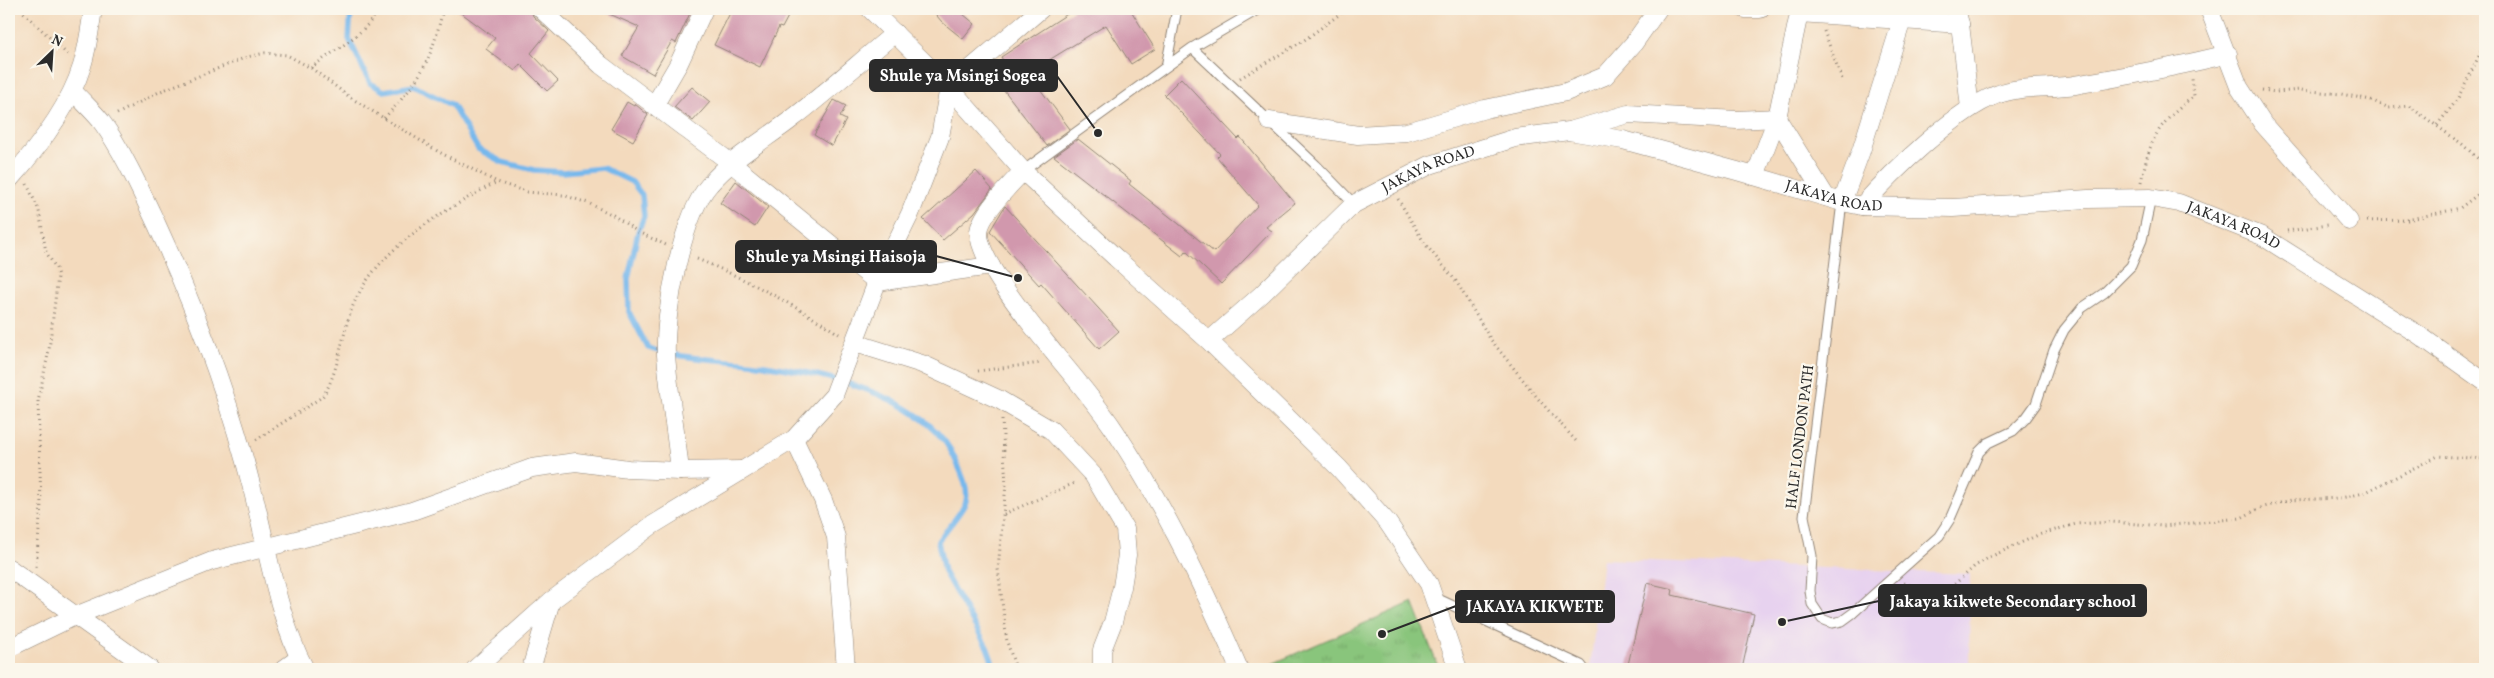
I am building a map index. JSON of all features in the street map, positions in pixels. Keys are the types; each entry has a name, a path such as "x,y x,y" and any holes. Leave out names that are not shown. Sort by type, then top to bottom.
{"street":[{"path":"14,174 42,138 73,91 82,66 93,9"},
{"path":"540,9 601,65 731,163 877,282 991,266"},
{"path":"654,106 679,63 704,9"},
{"path":"870,9 949,87 1023,171 1209,341 1339,468 1388,523 1429,584 1458,669"},
{"path":"475,669 551,601 651,526 794,439 834,395 877,282 910,214 940,137 949,87 1041,9"},
{"path":"1269,121 1358,135 1408,132 1485,110 1566,92 1605,76 1634,43 1658,9"},
{"path":"1745,9 1760,9"},
{"path":"2209,9 2228,54 2239,87 2263,124 2349,221"},
{"path":"1754,176 1776,118 1799,11 1818,15 1902,20 1958,16 1970,108"},
{"path":"1776,118 1834,200 1862,151 1902,20"},
{"path":"680,472 666,354 667,314 681,252 697,204 709,185 731,163 793,118 895,34"},
{"path":"1862,206 1882,184 1970,108 1996,95 2030,88 2073,85 2191,63 2228,54"},
{"path":"73,91 101,122 142,192 180,274 212,360 242,451 281,603 302,664 284,669"},
{"path":"1569,131 1628,114 1737,120 1776,118"},
{"name":"JAKAYA ROAD","path":"1209,341 1262,294 1354,204 1430,165 1515,138 1569,131 1623,140 1834,200 1862,206 1953,208 2145,198 2179,203 2262,236 2419,335 2485,383"},
{"path":"1023,171 984,218 979,231 981,246 991,266 1031,323 1114,430 1165,514 1221,627 1239,669"},
{"path":"855,343 922,364 1000,400 1051,430 1093,475 1125,529 1127,555 1122,587 1113,622 1102,650 1102,669"},
{"path":"794,439 823,500 836,537 846,669"},
{"path":"9,648 75,616 212,561 412,511 532,468 576,462 628,469 680,472 743,470"},
{"path":"9,568 35,584 75,616 150,669"},
{"path":"531,669 551,601"}],"lane":[{"path":"1166,67 1177,9"},
{"path":"1023,171 1192,48 1259,9"},
{"path":"1192,48 1354,204"},
{"name":"HALF LONDON PATH","path":"1834,200 1804,516 1812,556 1810,591 1812,604 1822,619 1832,623 1842,621 1854,614 1939,536 1950,519 1978,452 1988,443 2013,432 2026,418 2036,404 2054,350 2064,330 2082,308 2104,293 2131,266 2142,240 2145,198"},
{"path":"1434,597 1581,665 1584,669"}],"path":[{"path":"20,9 82,66"},
{"path":"311,68 361,31 375,16 378,9"},
{"path":"384,118 401,101 423,71 435,44 443,9"},
{"path":"1230,84 1303,41 1347,9"},
{"path":"1818,15 1842,80"},
{"path":"2437,125 2458,100 2485,44"},
{"path":"101,122 161,91 247,57 265,52 287,55 311,68 350,98 440,152 497,182 527,192 563,195 588,203 613,215 638,232 731,272 796,306 855,343"},
{"path":"2145,198 2148,151 2157,130 2168,117 2194,96 2191,63"},
{"path":"2239,87 2276,92 2301,90 2341,94 2371,100 2388,108 2409,106 2437,125 2485,165"},
{"path":"14,174 39,211 46,252 56,268 58,276 54,292 49,350 38,401 41,505 35,584"},
{"path":"242,451 322,397 330,388 344,328 356,296 375,271 416,231 455,204 497,182"},
{"path":"1390,186 1425,244 1456,281 1491,340 1540,401 1578,442"},
{"path":"2262,236 2349,221 2407,220 2460,208 2485,189"},
{"path":"953,378 989,368 1061,361"},
{"path":"1000,400 1006,484 998,569 1007,642 1016,669"},
{"path":"1894,579 1930,593 1938,593 1948,590 1975,566 1990,557 2038,535 2076,524 2112,522 2163,526 2241,518 2260,508 2291,500 2340,498 2364,493 2438,456 2448,455 2477,460 2485,459"},
{"path":"1004,514 1093,475"}],"shaded area":[{"path":"1603,559 1970,574 1969,669 1590,669"}],"green space":[{"path":"1413,602 1439,669 1266,669 1265,667"}],"building":[{"path":"456,9 531,9 533,16 549,31 531,53 558,81 547,91 520,64 515,71 486,49 495,38"},
{"path":"598,9 692,9 676,43 672,41 653,74 622,56 639,27"},
{"path":"732,9 792,9 782,28 779,27 760,67 714,45"},
{"path":"931,9 957,9 975,24 963,39 942,22"},
{"path":"1075,9 1130,9 1155,49 1131,64 1106,25 1028,73 1070,129 1047,146 997,81 1009,71 1001,57"},
{"path":"1181,78 1238,139 1240,137 1295,203 1266,227 1272,231 1221,284 1186,251 1182,256 1054,156 1078,139 1131,181 1129,184 1214,252 1258,205 1217,157 1220,154 1164,95"},
{"path":"692,87 710,102 693,121 674,107"},
{"path":"834,100 846,106 840,117 846,120 832,146 814,135"},
{"path":"627,102 634,106 635,104 648,115 633,141 611,129"},
{"path":"976,171 992,189 974,213 943,240 923,219"},
{"path":"736,181 768,207 755,227 720,203"},
{"path":"1005,206 1119,331 1099,349 1041,283 1039,285 990,231"},
{"path":"1647,583 1673,589 1672,595 1754,614 1742,669 1627,669"}],"waterway":[{"path":"351,9 349,39 370,83 384,91 414,86 452,105 478,149 502,162 534,170 563,172 603,168 632,182 642,195 644,216 638,232 628,279 629,312 648,348 694,358 795,370 849,384 902,406 925,421 943,439 960,470 967,496 962,510 938,541 944,572 987,647 995,669"}],"place":[{"name":"Shule ya Msingi Sogea","path":"1098,133"},
{"name":"Shule ya Msingi Haisoja","path":"1018,278"},
{"name":"Jakaya kikwete Secondary school","path":"1782,622"},
{"name":"JAKAYA KIKWETE","path":"1382,634"}]}
